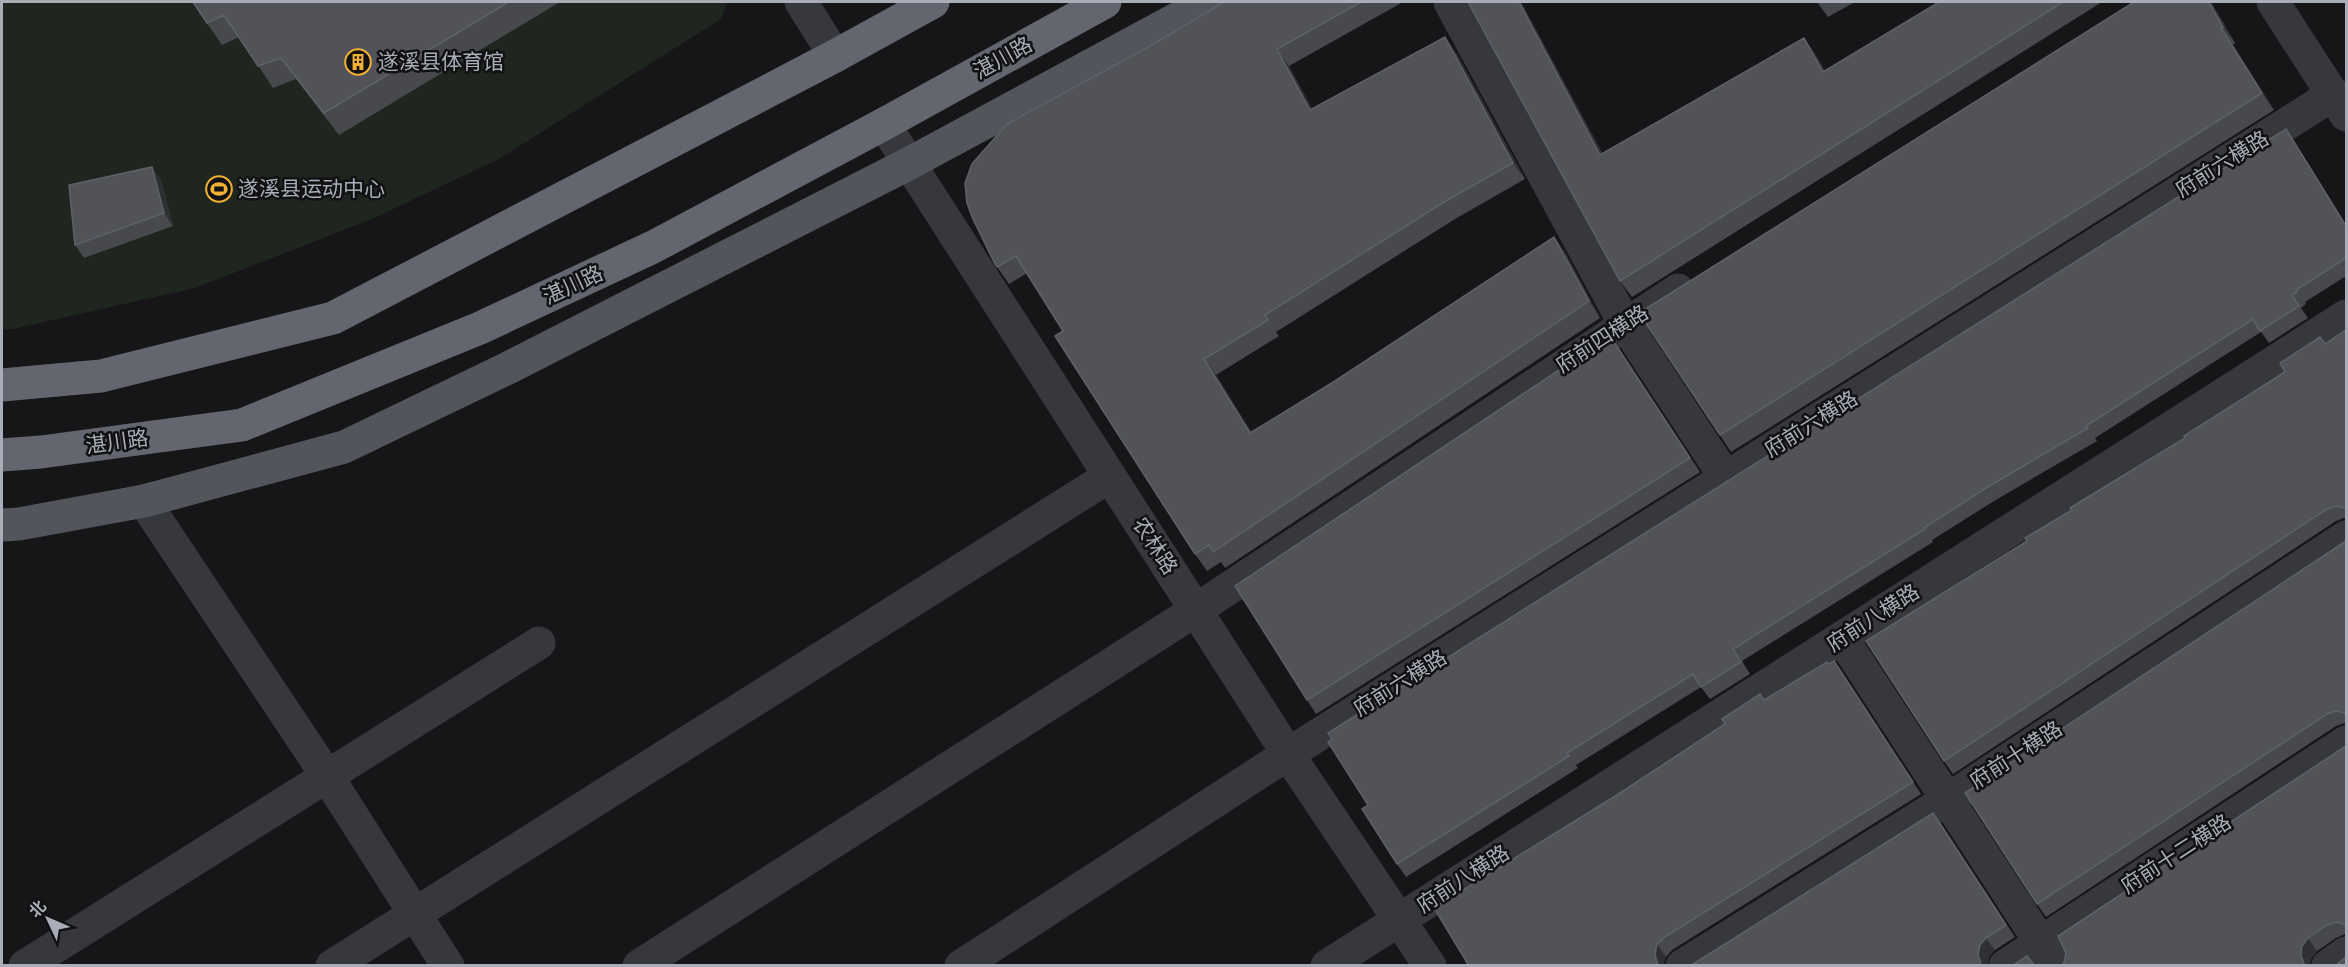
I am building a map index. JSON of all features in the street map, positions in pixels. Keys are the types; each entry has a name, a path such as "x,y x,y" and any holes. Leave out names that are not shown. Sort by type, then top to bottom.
{"highway":[{"path":"2,385 101,376 333,318 835,56 933,2"},
{"name":"湛川路","path":"2,455 242,425 480,328 653,247 884,124 1105,2"}],"main road":[{"path":"2,525 19,524 144,501 344,447 518,363 910,163 1208,2"}],"street":[{"path":"801,2 835,56"},
{"path":"1450,2 1625,324 1726,478"},
{"path":"2276,2 2340,104"},
{"name":"府前六横路","path":"961,966 1288,754 1726,478 2340,104"},
{"name":"农林路","path":"884,124 1288,754 1430,966"},
{"name":"府前四横路","path":"639,966 1196,610 1705,273"},
{"name":"府前八横路","path":"1327,966 2346,316"},
{"path":"332,966 1110,476"},
{"path":"144,501 327,776 448,966"},
{"name":"府前十横路","path":"1682,966 1947,800 2346,537"},
{"path":"1842,638 2048,954"},
{"path":"25,966 539,643"},
{"name":"府前十二横路","path":"2005,966 2048,954 2346,742"},
{"path":"2328,966 2346,953"}],"shaded area":[{"name":"遂溪县运动中心","path":"2,2 727,2 721,19 499,159 372,219 195,288 2,330"}],"building":[{"name":"遂溪县体育馆","path":"193,2 509,2 324,113 281,58 258,66 224,15 207,23"},
{"path":"1224,2 1361,2 1277,49 1310,110 1445,37 1513,163 1444,202 1265,315 1268,320 1204,359 1250,433 1335,381 1554,237 1589,301 1213,552 1209,545 1195,554 1055,336 1063,331 1016,256 997,267 995,264 967,203 965,183 972,164 1007,124 1152,45"},
{"path":"1468,2 1519,2 1600,155 1804,38 1823,72 1939,2 2063,2 1620,281"},
{"path":"2134,2 2209,2 2223,27 2221,28 2262,93 1720,435 1639,313"},
{"path":"2286,129 2346,226 2346,258 2296,290 2297,292 2292,295 2299,306 2260,331 2253,319 2086,426 2088,428 1986,488 1925,529 1733,649 1741,662 1701,687 1693,674 1567,753 1569,756 1397,864 1362,809 1368,805 1328,742 1332,739 1328,733"},
{"path":"152,167 164,213 75,245 69,185"},
{"path":"2346,330 2346,509 2336,506 2327,509 1944,761 1866,641 2027,541 2025,538 2072,510 2070,508 2185,438 2184,436 2285,372 2280,363 2320,337 2325,344"},
{"path":"1610,336 1690,458 1307,700 1235,586"},
{"path":"2346,541 2346,714 2336,711 2327,714 2037,904 1965,793"},
{"path":"1834,661 1913,782 1663,938 1657,944 1655,954 1660,966 1469,966 1434,908 1617,795 1725,724 1722,719 1760,694 1764,700 1827,662 1828,664"},
{"path":"2346,746 2346,925 2336,922 2327,925 2308,938 2302,946 2301,955 2306,966 2061,966 2066,953 2058,936"},
{"path":"1933,813 2006,925 1986,938 1980,945 1978,955 1982,966 1690,966"},
{"path":"2027,956 2035,966 2012,966"},
{"path":"2346,957 2346,966 2335,966"}],"place":[{"name":"遂溪县体育馆","path":"358,62"},
{"name":"遂溪县运动中心","path":"219,189"}]}
